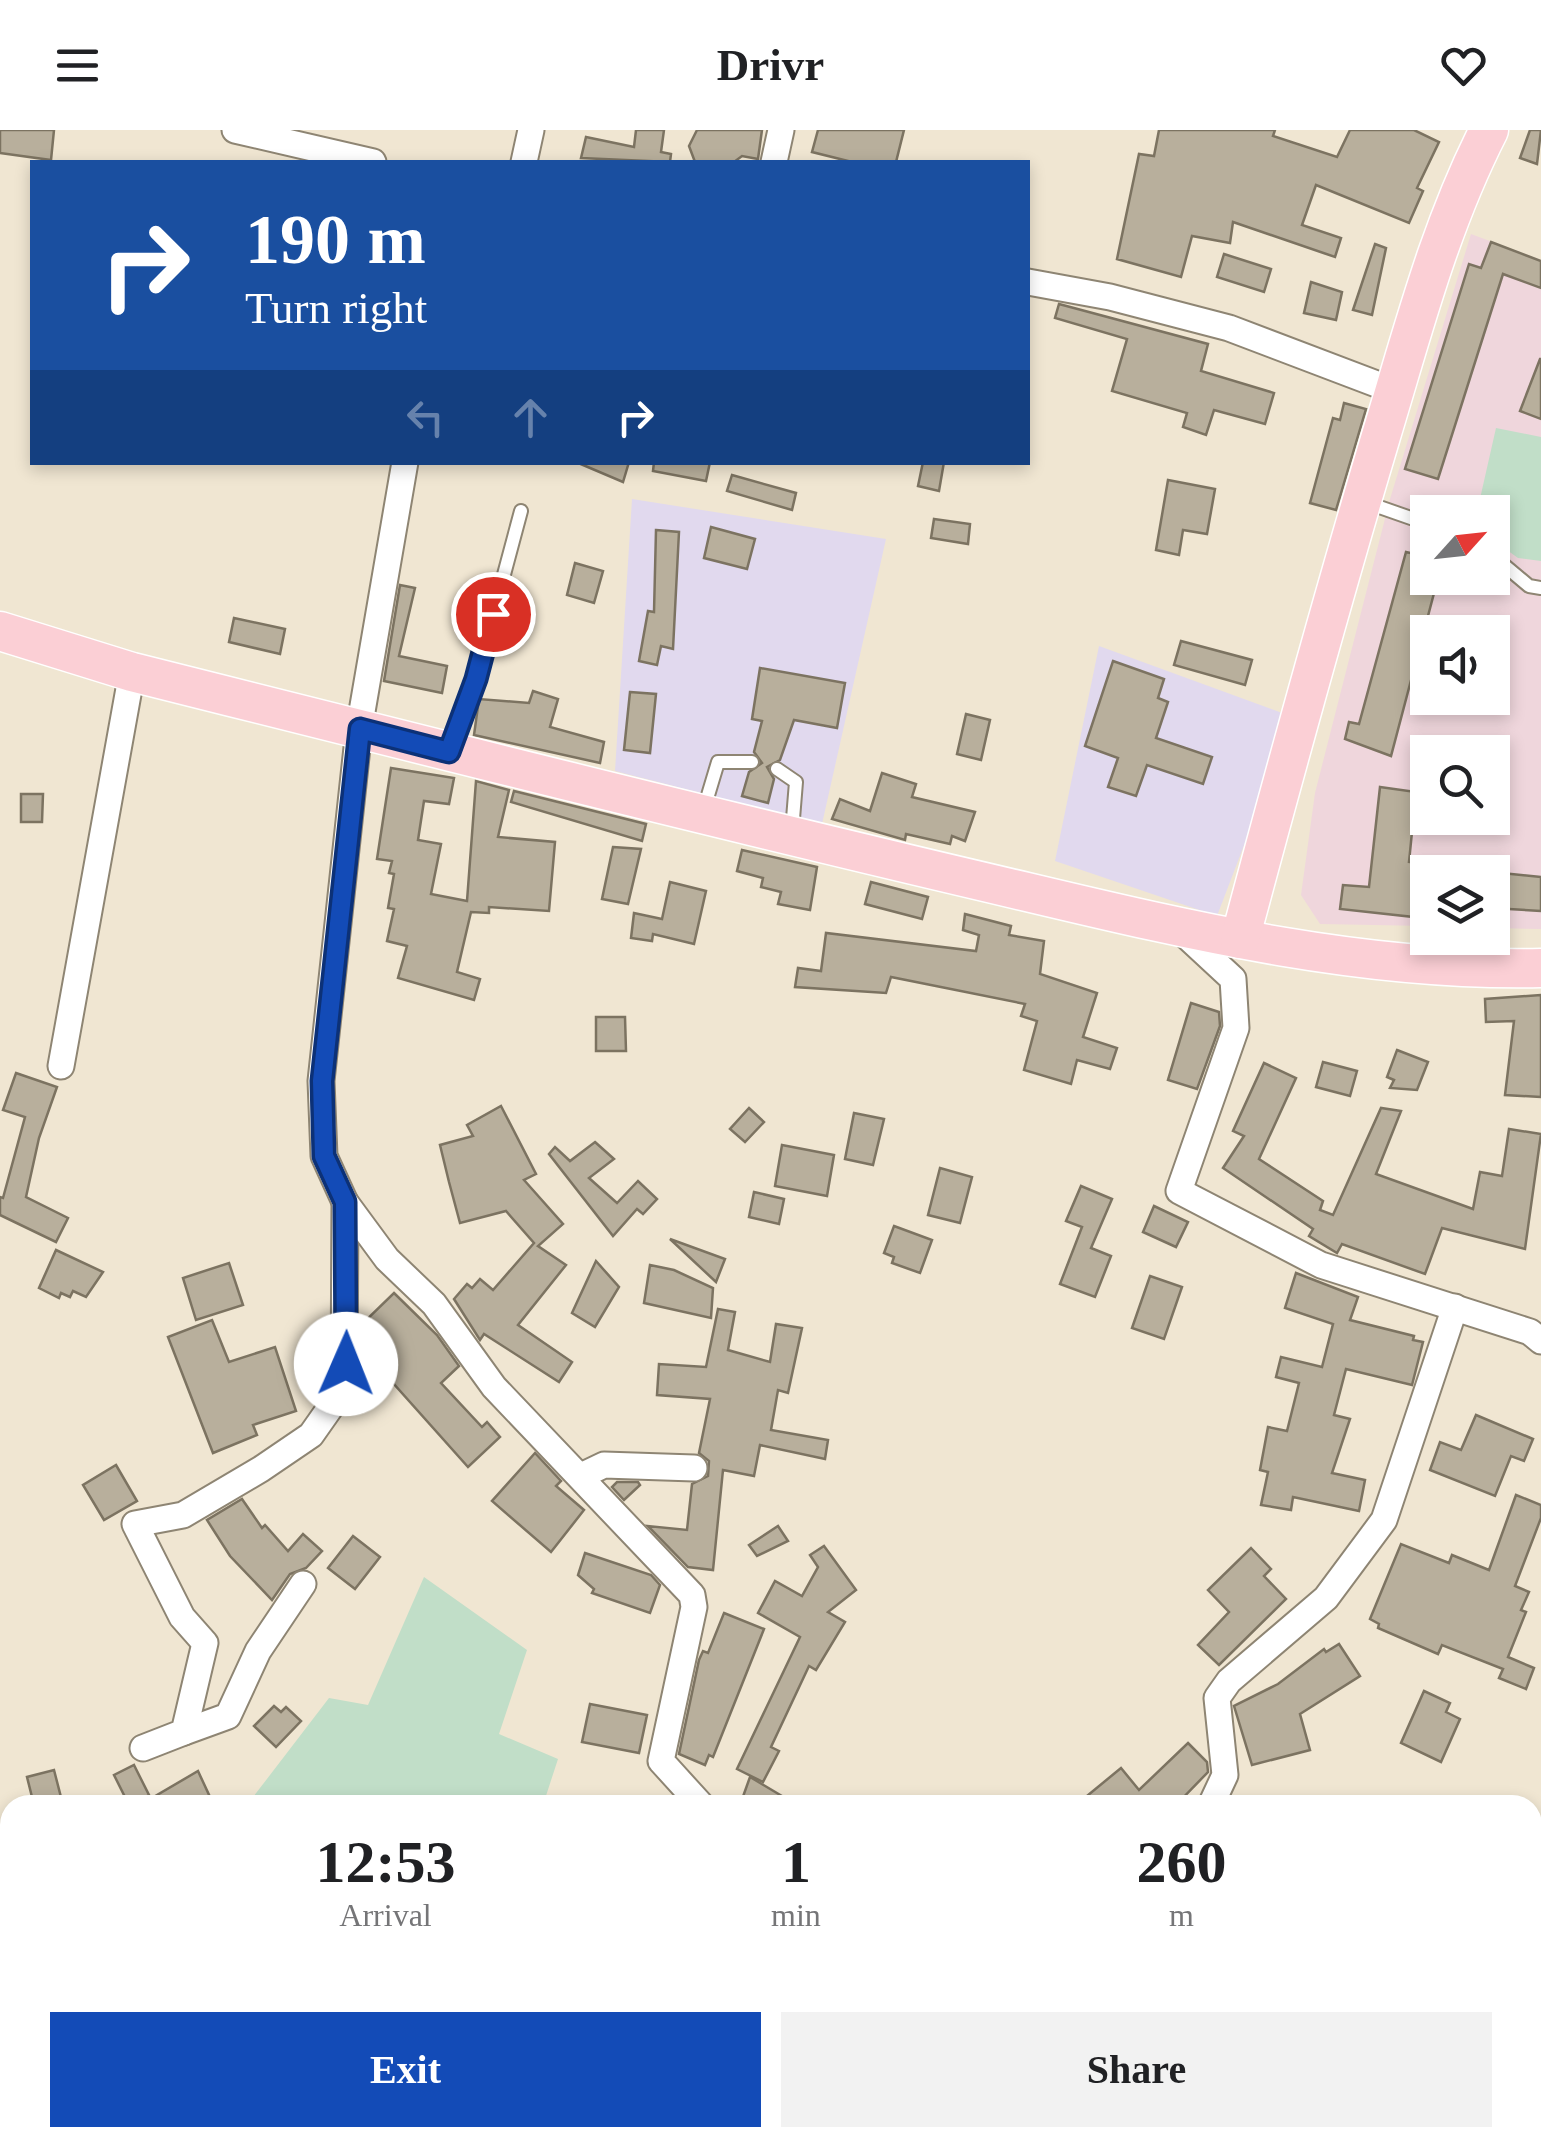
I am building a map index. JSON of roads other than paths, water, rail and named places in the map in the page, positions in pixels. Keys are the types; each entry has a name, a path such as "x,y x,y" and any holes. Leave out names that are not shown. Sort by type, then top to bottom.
{"main road":[{"path":"1240,939 1395,391 1458,192 1490,130"},
{"path":"0,631 132,672 702,816 1176,926 1390,963 1541,968"}],"street":[{"path":"235,130 285,135 367,160"},
{"path":"524,160 531,130"},
{"path":"774,160 781,130"},
{"path":"1030,282 1110,297 1229,328 1395,391"},
{"path":"404,465 360,729 322,1081 324,1156 345,1202 387,1259 434,1304 494,1387 692,1594 694,1607 662,1761 692,1795"},
{"path":"61,1066 72,988 100,872 99,844 132,672"},
{"path":"1176,926 1233,979 1236,1028 1179,1192 1321,1265 1530,1332 1541,1340"},
{"path":"184,1732 205,1643 182,1617 135,1524 182,1515 262,1468 311,1435 344,1388 345,1202"},
{"path":"1216,1795 1225,1775 1216,1698 1230,1681 1326,1598 1384,1520 1454,1307"},
{"path":"581,1476 604,1465 694,1468"},
{"path":"143,1748 228,1716 258,1651 303,1584"}],"lane":[{"path":"1362,501 1410,518"},
{"path":"449,752 476,679 521,511"},
{"path":"1510,569 1530,586 1541,588"},
{"path":"702,816 718,762 752,762"},
{"path":"777,769 796,782 792,838"}]}
